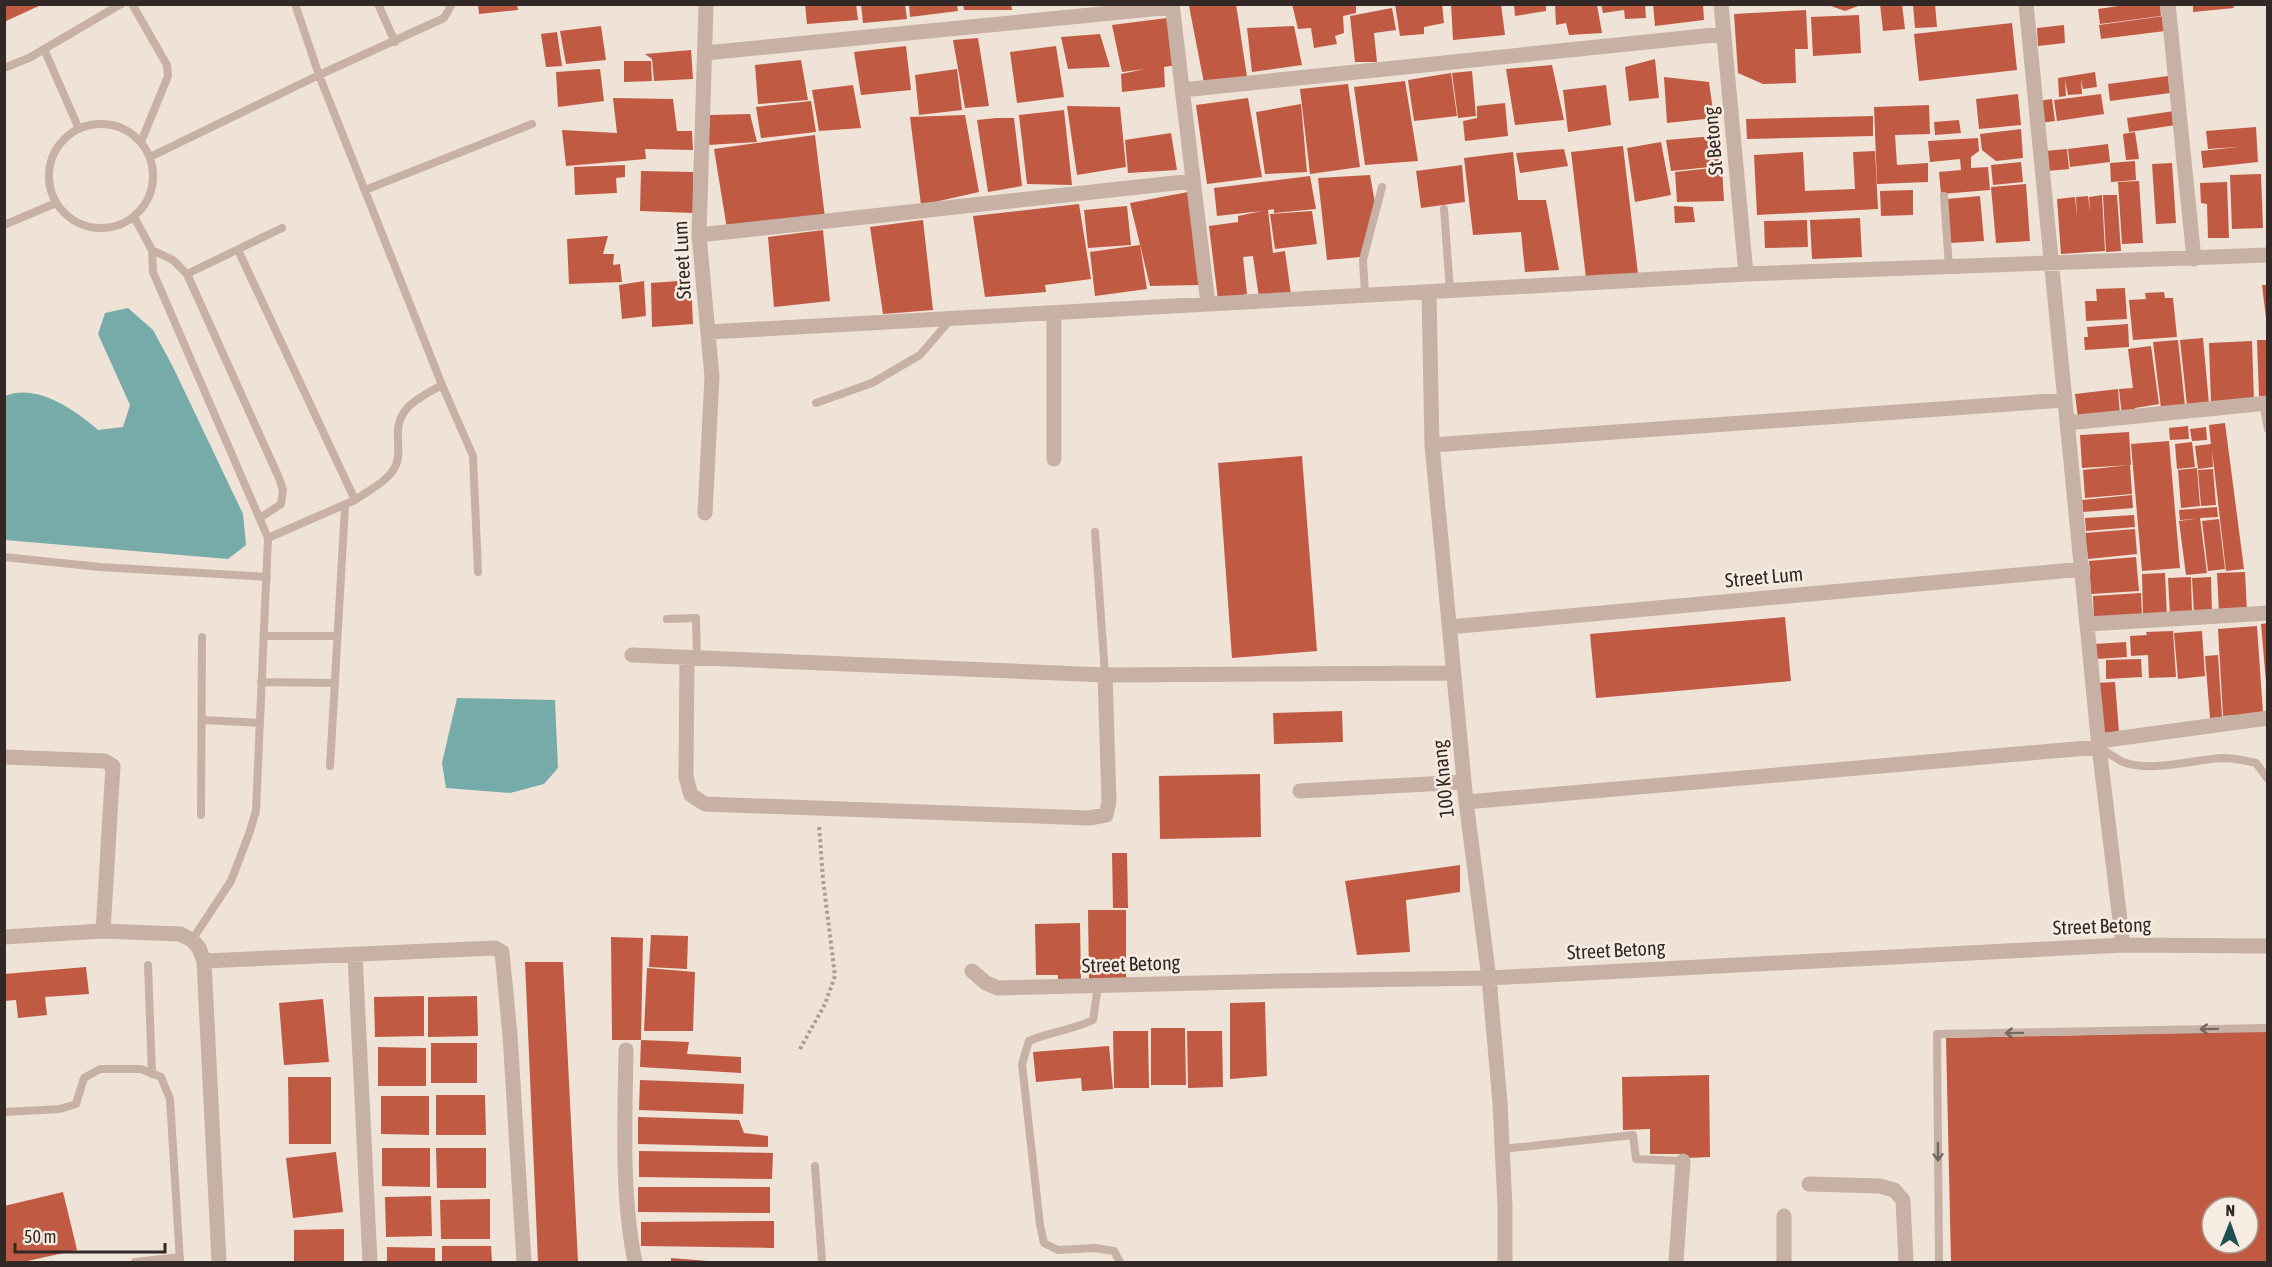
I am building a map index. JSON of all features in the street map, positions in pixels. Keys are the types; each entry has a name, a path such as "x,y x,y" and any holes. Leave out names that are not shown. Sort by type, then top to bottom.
{"street":[{"name":"Street Lum","path":"705,513 712,377 699,234 706,4"},
{"name":"St Betong","path":"1721,4 1746,274"},
{"path":"2026,4 2099,744 2123,945"},
{"path":"2168,4 2194,259"},
{"path":"705,53 1172,6 1208,304"},
{"path":"1182,90 1724,34"},
{"path":"699,234 1193,181"},
{"path":"708,332 1746,274 2268,255"},
{"name":"100 Knang","path":"1430,291 1432,445 1466,802 1489,978 1502,1149 1505,1263"},
{"path":"1054,313 1054,459"},
{"path":"1432,445 2065,400"},
{"path":"2067,423 2265,403"},
{"name":"Street Lum","path":"1449,627 2083,570"},
{"path":"2088,624 2268,613"},
{"path":"632,655 1104,675 1454,673"},
{"path":"692,659 686,777 691,795 705,804 818,809 1089,818 1106,815 1108,802 1104,675"},
{"path":"1466,802 2099,744 2268,718"},
{"path":"4,757 105,761 113,766 103,931"},
{"path":"1300,791 1464,782"},
{"path":"4,937 103,931 180,934 192,940 199,948 204,961 219,1263"},
{"name":"Street Betong","path":"972,971 986,983 998,988 1489,978 2123,945 2268,946"},
{"path":"204,961 495,948 502,952 510,1035 524,1263"},
{"path":"355,955 370,1263"},
{"path":"626,1050 625,1114 629,1234 635,1263"},
{"path":"1676,1263 1683,1161"},
{"path":"1809,1184 1880,1186 1894,1190 1903,1200 1906,1263"},
{"path":"1784,1215 1784,1263"}],"lane":[{"path":"4,68 29,58 121,4"},
{"path":"132,4 167,65 168,76 141,142"},
{"path":"294,4 319,75 442,386 473,456 478,572"},
{"path":"378,4 395,42"},
{"path":"150,157 319,75 444,18 452,4"},
{"path":"44,49 79,129"},
{"path":"96,124 113,125 128,131 141,142 150,157 154,173 152,189 146,205 134,217 114,227 92,228 71,219 56,203 50,186 49,169 54,152 65,138 79,129 96,124"},
{"path":"365,190 532,124"},
{"path":"1365,295 1363,260 1382,187"},
{"path":"1944,196 1949,267"},
{"path":"4,225 56,203"},
{"path":"1444,208 1450,291"},
{"path":"134,217 152,250 153,272 268,538 256,812 231,881 192,940"},
{"path":"186,274 282,228"},
{"path":"152,250 173,260 186,274 283,490 281,504 260,518"},
{"path":"238,250 356,500"},
{"path":"816,403 872,383 920,355 951,318"},
{"path":"268,538 345,507 390,475 399,456 397,426 401,415 419,398 442,386"},
{"path":"2265,403 2268,429"},
{"path":"330,765 345,507"},
{"path":"1095,532 1104,675"},
{"path":"4,557 100,567 267,577"},
{"path":"667,619 696,618 692,659"},
{"path":"264,636 337,636"},
{"path":"201,815 202,638"},
{"path":"261,682 335,683"},
{"path":"203,720 260,723"},
{"path":"2099,744 2123,762 2136,764 2175,765 2224,758 2256,763 2268,780"},
{"path":"147,965 152,1074"},
{"path":"1098,986 1093,1020 1077,1028 1046,1033 1029,1041 1022,1064 1044,1243 1058,1250 1095,1248 1114,1251 1119,1263"},
{"path":"1939,1263 1937,1035 2268,1028"},
{"path":"4,1112 60,1109 76,1104 84,1078 100,1069 141,1069 161,1077 170,1100 180,1260 135,1263"},
{"path":"1502,1149 1633,1135 1635,1159 1683,1161"},
{"path":"815,1166 822,1263"}],"path":[{"path":"800,1049 825,1004 835,976 823,879 818,809"}],"water":[{"path":"128,308 153,330 243,514 246,545 228,559 5,540 5,396 30,393 42,396 67,407 98,430 123,427 130,405 98,334 105,313"},
{"path":"457,698 555,700 558,768 544,784 510,793 446,788 442,763"}],"building":[{"path":"4,4 43,4 4,22"},
{"path":"478,4 517,4 518,10 479,14"},
{"path":"805,4 856,4 858,20 807,24"},
{"path":"861,4 905,4 907,19 863,23"},
{"path":"909,4 957,4 958,11 910,17"},
{"path":"963,4 1011,4 1012,10 964,10"},
{"path":"1236,4 1247,77 1204,83 1189,6"},
{"path":"1292,4 1356,4 1356,13 1343,16 1344,33 1335,36 1337,44 1314,48 1311,28 1298,29"},
{"path":"1395,4 1442,4 1444,23 1424,27 1424,34 1400,36"},
{"path":"1451,4 1501,4 1505,35 1453,40"},
{"path":"1514,4 1546,4 1546,11 1515,16"},
{"path":"1601,4 1645,4 1646,18 1625,19 1624,10 1603,13"},
{"path":"1653,4 1703,4 1704,20 1655,26"},
{"path":"1828,4 1863,4 1845,11 1828,5"},
{"path":"1880,4 1902,4 1905,29 1883,31"},
{"path":"1913,4 1935,4 1937,27 1915,28"},
{"path":"2132,4 2160,4 2161,16 2100,24 2098,9"},
{"path":"1555,5 1597,5 1602,33 1569,35 1566,23 1556,25"},
{"path":"2193,5 2233,5 2234,8 2193,12"},
{"path":"1392,8 1396,30 1374,33 1377,62 1355,62 1350,16"},
{"path":"1806,10 1808,49 1795,49 1796,83 1763,84 1738,73 1734,14"},
{"path":"1859,15 1861,53 1813,56 1811,17"},
{"path":"2164,16 2165,31 2101,39 2099,25"},
{"path":"1167,18 1177,65 1164,67 1165,87 1122,92 1121,74 1145,69 1122,72 1112,25"},
{"path":"2012,23 2017,70 1919,81 1914,34"},
{"path":"2064,25 2065,43 2038,46 2037,28"},
{"path":"601,26 606,60 566,64 560,31"},
{"path":"1294,26 1302,65 1252,72 1247,28"},
{"path":"557,32 562,66 546,67 541,34"},
{"path":"1100,34 1110,67 1068,69 1061,37"},
{"path":"978,38 989,106 965,108 953,40"},
{"path":"906,46 911,90 861,95 854,52"},
{"path":"1056,46 1064,97 1017,103 1010,52"},
{"path":"691,50 693,79 654,81 652,59 645,54"},
{"path":"1655,59 1659,98 1629,101 1625,67"},
{"path":"801,60 808,100 758,104 755,65"},
{"path":"624,61 651,61 652,81 624,82"},
{"path":"1552,65 1564,120 1515,125 1506,69"},
{"path":"600,69 604,101 558,107 556,72"},
{"path":"957,69 962,110 919,115 915,75"},
{"path":"1472,71 1476,116 1458,118 1452,73"},
{"path":"2095,72 2097,87 2083,89 2081,79 2082,94 2068,95 2065,80 2066,96 2059,97 2058,78"},
{"path":"1451,73 1457,116 1414,121 1408,80"},
{"path":"2168,76 2170,93 2110,101 2108,84"},
{"path":"1664,77 1709,82 1714,118 1667,123"},
{"path":"1405,81 1418,161 1365,165 1354,87"},
{"path":"1348,84 1360,167 1310,174 1300,89"},
{"path":"853,85 861,128 819,131 812,90"},
{"path":"1606,85 1611,125 1568,132 1563,90"},
{"path":"2018,94 2021,125 1979,129 1976,99"},
{"path":"2101,94 2104,114 2057,121 2054,100"},
{"path":"613,98 673,99 677,131 692,131 693,150 645,149 646,159 566,166 562,130 617,133"},
{"path":"1248,98 1262,177 1207,184 1196,105"},
{"path":"2052,99 2055,121 2040,123 2038,101"},
{"path":"811,101 816,132 761,138 756,107"},
{"path":"1505,103 1508,136 1465,141 1463,121 1477,118 1477,106"},
{"path":"1301,104 1307,172 1265,174 1256,112"},
{"path":"1929,105 1930,134 1895,135 1897,165 1928,163 1928,182 1877,184 1874,107"},
{"path":"1067,106 1120,107 1126,167 1077,175"},
{"path":"1064,110 1072,185 1027,184 1019,115"},
{"path":"2174,111 2176,125 2129,132 2127,118"},
{"path":"750,114 757,142 708,145 710,115"},
{"path":"965,115 979,192 921,205 910,117"},
{"path":"1873,116 1873,136 1747,139 1746,119"},
{"path":"1014,118 1022,186 988,192 977,120"},
{"path":"1959,120 1961,133 1935,135 1934,122"},
{"path":"2256,127 2258,162 2203,168 2201,151 2238,147 2208,149 2206,131"},
{"path":"2021,129 2023,158 1996,161 1982,150 1980,134"},
{"path":"2135,132 2139,159 2126,160 2123,134"},
{"path":"1171,133 1177,170 1128,173 1125,140"},
{"path":"815,135 825,218 727,229 714,149"},
{"path":"1715,136 1720,166 1671,171 1666,140"},
{"path":"1978,138 1979,151 1971,157 1971,168 1988,167 1990,190 1941,194 1939,172 1961,170 1960,159 1930,162 1928,141"},
{"path":"1661,142 1671,195 1635,202 1627,148"},
{"path":"2108,144 2110,162 2070,167 2068,149"},
{"path":"1623,146 1638,274 1586,278 1571,152"},
{"path":"1564,149 1568,166 1520,173 1516,153"},
{"path":"2067,149 2069,169 2047,171 2045,151"},
{"path":"1875,151 1878,209 1757,215 1754,155 1803,152 1805,191 1855,189 1853,152"},
{"path":"1513,152 1518,200 1546,200 1559,270 1525,272 1521,232 1473,235 1464,158"},
{"path":"2135,161 2136,180 2111,182 2110,163"},
{"path":"2021,162 2023,182 1993,185 1991,165"},
{"path":"2172,163 2176,223 2156,224 2152,164"},
{"path":"625,165 625,177 616,178 617,193 575,195 574,167"},
{"path":"1462,165 1465,202 1421,208 1416,171"},
{"path":"1722,167 1724,201 1677,202 1675,172"},
{"path":"641,171 693,172 694,213 640,211"},
{"path":"2261,174 2263,228 2232,229 2230,175"},
{"path":"1370,175 1375,203 1361,257 1327,260 1318,178"},
{"path":"1310,176 1316,209 1274,213 1274,209 1268,210 1273,253 1285,251 1291,295 1259,298 1253,256 1243,257 1247,294 1218,300 1209,226 1238,222 1238,216 1262,211 1217,216 1214,188"},
{"path":"2139,181 2143,243 2122,244 2118,182"},
{"path":"2227,182 2229,238 2208,238 2207,204 2201,203 2200,183"},
{"path":"2026,184 2030,241 1996,243 1991,187"},
{"path":"1913,190 1913,215 1881,216 1880,191"},
{"path":"1188,192 1200,285 1150,286 1130,203"},
{"path":"2102,195 2105,251 2061,254 2057,199 2075,197 2077,217 2076,197 2088,196 2090,212 2089,197"},
{"path":"2103,195 2117,195 2121,251 2106,252"},
{"path":"1980,196 1984,241 1950,243 1947,199"},
{"path":"1079,204 1091,279 1045,285 1046,292 985,297 973,216"},
{"path":"1127,206 1131,245 1088,248 1084,210"},
{"path":"1674,206 1693,207 1695,222 1675,223"},
{"path":"1312,211 1317,244 1275,249 1270,214"},
{"path":"1860,218 1862,257 1812,259 1810,220"},
{"path":"923,220 933,310 883,314 870,227"},
{"path":"1807,220 1808,247 1765,248 1764,221"},
{"path":"823,230 830,301 774,307 768,237"},
{"path":"608,236 603,254 614,254 613,265 620,264 622,282 569,284 567,239"},
{"path":"1140,245 1147,289 1095,296 1090,252"},
{"path":"691,280 693,324 652,327 651,283"},
{"path":"644,281 646,316 622,319 619,285"},
{"path":"2262,285 2268,285 2268,318 2266,318"},
{"path":"2125,288 2127,319 2086,321 2085,301 2097,301 2096,289"},
{"path":"2164,292 2165,298 2173,298 2177,337 2133,340 2129,300 2146,299 2145,293"},
{"path":"2128,324 2129,347 2085,350 2084,337 2088,337 2087,327"},
{"path":"2203,338 2209,404 2187,406 2180,340"},
{"path":"2178,340 2185,406 2161,408 2153,342"},
{"path":"2257,340 2268,340 2268,396 2259,396"},
{"path":"2252,341 2254,401 2211,403 2209,343"},
{"path":"2151,346 2159,404 2135,408 2135,414 2122,416 2119,389 2133,388 2128,349"},
{"path":"2118,389 2120,415 2078,418 2075,394"},
{"path":"2225,423 2244,569 2226,571 2212,450 2213,467 2198,469 2195,446 2211,444 2209,425"},
{"path":"2188,426 2189,439 2170,440 2169,428"},
{"path":"2206,427 2207,440 2192,441 2190,429"},
{"path":"2129,432 2131,465 2082,468 2080,435"},
{"path":"2169,441 2180,568 2142,571 2131,444"},
{"path":"2192,442 2195,467 2177,469 2175,444"},
{"path":"1302,456 1317,651 1232,658 1218,463"},
{"path":"2130,465 2132,494 2085,498 2083,470"},
{"path":"2197,468 2200,506 2181,508 2178,470"},
{"path":"2213,469 2216,505 2201,506 2198,470"},
{"path":"2132,495 2133,508 2083,512 2082,500"},
{"path":"2217,507 2218,517 2200,518 2207,573 2186,575 2179,521 2195,519 2180,520 2179,510"},
{"path":"2134,515 2135,527 2086,531 2085,518"},
{"path":"2219,519 2225,569 2208,571 2202,521"},
{"path":"2135,529 2137,554 2088,559 2085,533"},
{"path":"2136,557 2139,591 2091,594 2089,561"},
{"path":"2245,572 2247,612 2219,613 2217,573"},
{"path":"2165,573 2167,617 2143,618 2142,574"},
{"path":"2191,577 2192,614 2170,615 2168,578"},
{"path":"2211,577 2212,613 2194,613 2192,578"},
{"path":"2141,593 2142,618 2094,621 2093,596"},
{"path":"1785,617 1791,681 1596,698 1590,634"},
{"path":"2268,623 2268,682 2266,682 2261,624"},
{"path":"2257,626 2263,713 2223,716 2218,629"},
{"path":"2173,631 2176,677 2149,678 2148,655 2131,656 2130,636 2147,635 2146,632"},
{"path":"2202,631 2205,676 2178,679 2174,633"},
{"path":"2126,642 2127,657 2096,659 2095,644"},
{"path":"2218,655 2222,717 2210,718 2205,656"},
{"path":"2141,659 2142,677 2106,679 2106,660"},
{"path":"2115,682 2119,732 2100,733 2096,683"},
{"path":"1342,711 1343,742 1274,744 1273,713"},
{"path":"1260,774 1261,837 1160,839 1159,776"},
{"path":"1112,853 1127,853 1128,908 1113,908"},
{"path":"1460,865 1460,892 1406,900 1410,952 1357,955 1345,881"},
{"path":"1088,910 1126,910 1126,979 1089,979"},
{"path":"1080,923 1081,983 1058,983 1058,975 1036,975 1035,924"},
{"path":"651,935 688,936 687,969 649,967"},
{"path":"611,937 643,938 641,1040 612,1040"},
{"path":"525,962 563,962 578,1262 538,1262"},
{"path":"86,967 89,994 45,997 47,1015 18,1018 16,1000 4,1001 4,974"},
{"path":"647,968 695,972 693,1031 644,1031"},
{"path":"424,996 424,1036 375,1037 374,997"},
{"path":"477,996 478,1036 428,1037 428,997"},
{"path":"323,999 329,1062 284,1065 279,1003"},
{"path":"1265,1002 1267,1076 1230,1079 1230,1003"},
{"path":"1151,1028 1185,1028 1186,1085 1151,1085"},
{"path":"1113,1031 1148,1031 1149,1088 1114,1088"},
{"path":"1187,1031 1222,1031 1223,1087 1188,1088"},
{"path":"2268,1031 2268,1262 1951,1262 1946,1038"},
{"path":"641,1040 689,1042 687,1054 741,1057 741,1073 640,1067"},
{"path":"431,1043 477,1043 477,1083 431,1083"},
{"path":"1109,1046 1113,1089 1082,1091 1081,1078 1036,1082 1033,1052"},
{"path":"378,1047 426,1048 426,1086 378,1086"},
{"path":"1709,1075 1710,1157 1686,1158 1686,1154 1650,1154 1650,1129 1623,1130 1622,1077"},
{"path":"288,1077 331,1077 331,1144 289,1144"},
{"path":"640,1080 744,1084 743,1114 639,1110"},
{"path":"436,1095 485,1095 486,1135 436,1135"},
{"path":"381,1096 429,1096 429,1135 381,1134"},
{"path":"638,1117 739,1120 744,1133 768,1136 768,1147 638,1144"},
{"path":"382,1148 430,1148 430,1187 382,1186"},
{"path":"436,1148 486,1148 486,1188 437,1188"},
{"path":"639,1151 773,1153 772,1179 639,1177"},
{"path":"336,1152 343,1212 293,1218 286,1158"},
{"path":"638,1187 770,1187 770,1213 638,1212"},
{"path":"63,1192 77,1250 23,1262 4,1262 4,1206"},
{"path":"431,1196 432,1236 386,1237 385,1197"},
{"path":"490,1199 490,1239 441,1239 440,1200"},
{"path":"774,1221 774,1248 641,1246 641,1222"},
{"path":"344,1229 344,1262 294,1262 294,1230"},
{"path":"442,1246 491,1246 492,1262 442,1262"},
{"path":"387,1247 435,1248 435,1262 387,1262"},
{"path":"671,1258 708,1261 708,1262 671,1262"}]}
